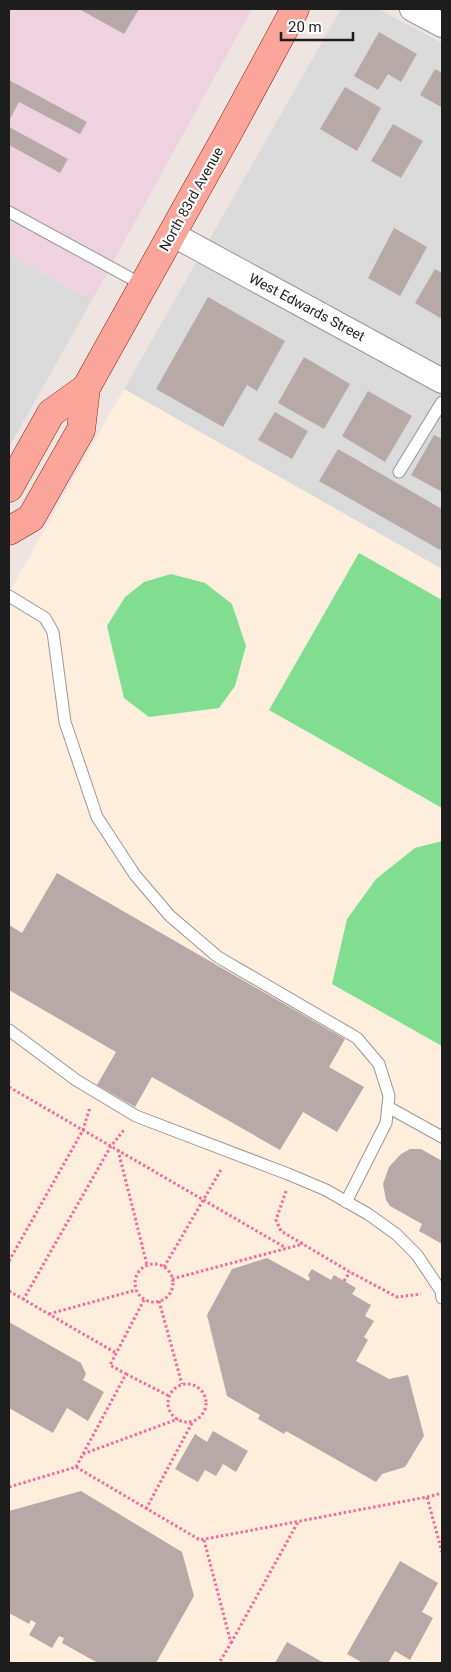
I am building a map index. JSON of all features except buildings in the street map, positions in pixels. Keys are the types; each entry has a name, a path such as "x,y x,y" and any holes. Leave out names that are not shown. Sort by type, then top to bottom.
{"main road":[{"name":"North 83rd Avenue","path":"9,531 31,518 81,430 86,388 295,9"},
{"name":"North 83rd Avenue","path":"9,488 51,413 86,388"}],"street":[{"path":"412,9 442,25"},
{"name":"West Edwards Street","path":"172,234 442,380"}],"lane":[{"path":"9,212 143,285"},
{"path":"399,472 442,402"},
{"path":"9,596 45,618 53,632 65,722 97,817 135,875 170,916 218,957 357,1038 379,1064 390,1096 386,1123 346,1202"},
{"path":"9,1030 76,1080 136,1116 291,1175 326,1190 346,1202 396,1234 417,1255 440,1292"},
{"path":"388,1107 442,1137"}],"path":[{"path":"9,1087 286,1248"},
{"path":"9,1261 83,1130 95,1091"},
{"path":"23,1300 111,1146 136,1116"},
{"path":"118,1150 146,1265"},
{"path":"164,1266 231,1152"},
{"path":"291,1175 276,1220 281,1231 350,1272 397,1297 440,1292"},
{"path":"172,1279 304,1244"},
{"path":"146,1265 164,1266 172,1279 172,1289 168,1295 159,1301 151,1302 144,1300 136,1290 134,1284 137,1272 146,1265"},
{"path":"344,1282 350,1272"},
{"path":"49,1314 136,1290"},
{"path":"9,1291 116,1353"},
{"path":"144,1300 110,1365 169,1396"},
{"path":"159,1301 182,1384"},
{"path":"9,1487 76,1467 126,1374"},
{"path":"182,1384 192,1384 205,1396 205,1409 202,1415 193,1420 184,1422 178,1420 169,1410 169,1396 175,1388 182,1384"},
{"path":"83,1454 178,1420"},
{"path":"146,1509 193,1420"},
{"path":"76,1467 200,1540 442,1493"},
{"path":"428,1497 442,1552"},
{"path":"218,1663 298,1522"},
{"path":"204,1540 230,1643"}],"shaded area":[{"path":"9,9 252,9 92,300 9,255"},
{"path":"341,9 378,9 442,43 442,569 124,389"},
{"path":"9,255 92,300 9,447"},
{"path":"124,389 442,569 442,1663 9,1663 9,593"}],"green space":[{"path":"359,553 442,600 442,808 269,710"},
{"path":"171,574 205,583 232,604 246,646 235,686 219,708 149,717 124,698 107,626 125,597 144,582"},
{"path":"442,841 442,1046 332,984 347,919 376,879 415,848"}]}
